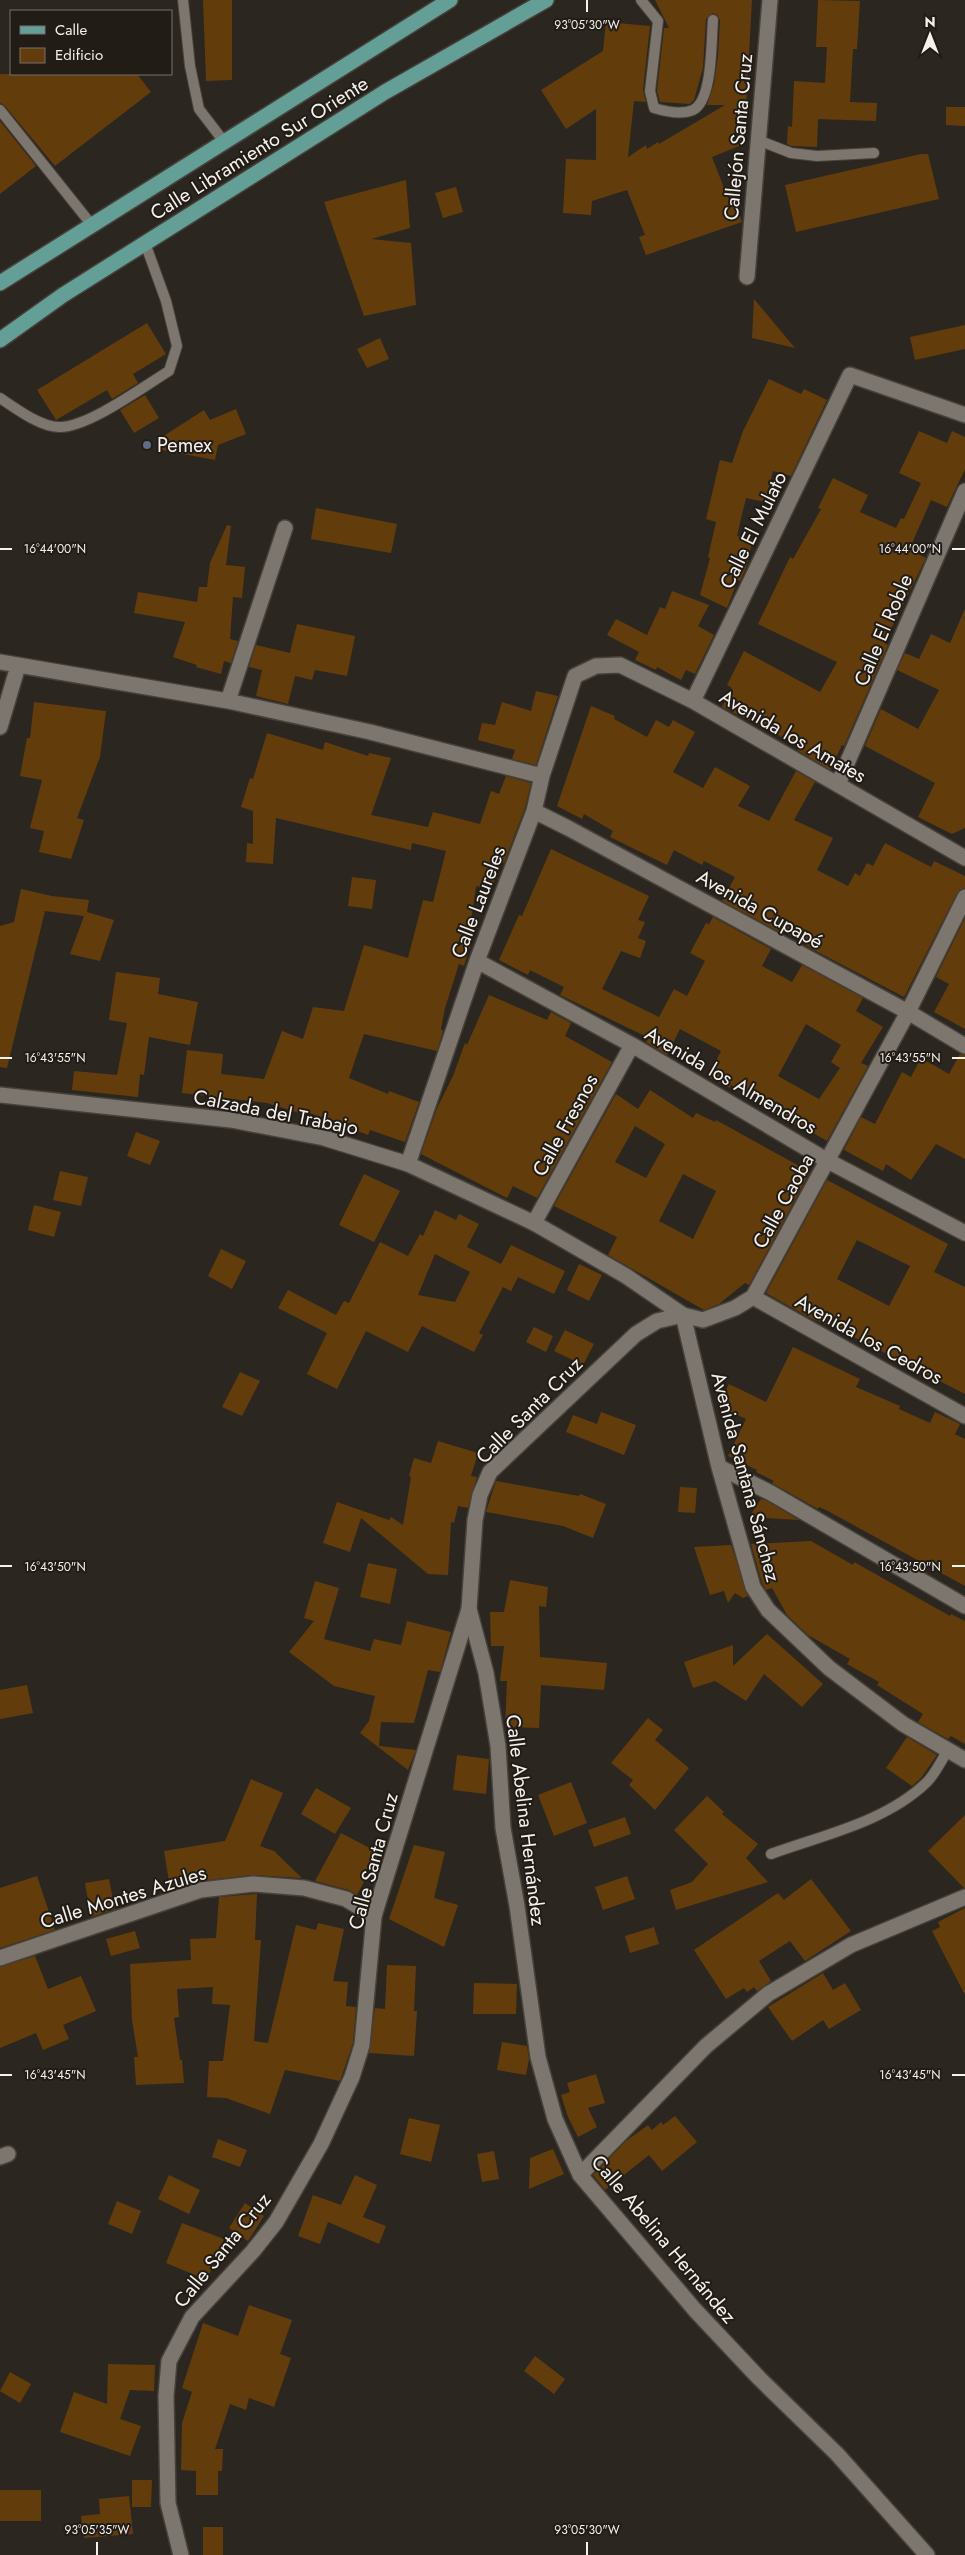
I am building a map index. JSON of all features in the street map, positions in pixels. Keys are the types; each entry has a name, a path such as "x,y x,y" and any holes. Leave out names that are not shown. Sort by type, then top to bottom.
{"main road":[{"name":"Calle Libramiento Sur Oriente","path":"0,283 450,0"},
{"name":"Calle Libramiento Sur Oriente","path":"0,340 63,295 385,92 546,0"}],"street":[{"name":"Callejón Santa Cruz","path":"747,277 770,0"},
{"name":"Calle El Mulato","path":"693,701 850,375 965,415"},
{"name":"Calle El Roble","path":"838,784 965,491"},
{"path":"228,701 285,528"},
{"path":"0,662 228,701 370,732 542,776"},
{"name":"Avenida los Amates","path":"596,666 620,665 693,701 965,858"},
{"path":"0,727 18,666"},
{"name":"Calle Laureles","path":"408,1164 477,961 534,811 542,776 575,676 596,666"},
{"name":"Avenida Cupapé","path":"534,811 908,1012 965,1046"},
{"name":"Calle Caoba","path":"753,1297 908,1012 965,897"},
{"name":"Avenida los Almendros","path":"477,961 632,1045 828,1161 965,1234"},
{"name":"Calle Fresnos","path":"534,1223 632,1045"},
{"name":"Calzada del Trabajo","path":"0,1096 231,1120 324,1138 408,1164 534,1223 626,1276 683,1314"},
{"path":"683,1314 703,1320 735,1308 753,1297"},
{"name":"Avenida los Cedros","path":"753,1297 965,1416"},
{"name":"Avenida Santana Sánchez","path":"683,1314 719,1467 753,1587 768,1610 829,1668 903,1724 965,1760"},
{"name":"Calle Santa Cruz","path":"182,2555 168,2503 166,2396 169,2361 192,2317 253,2252 276,2222 321,2144 345,2097 362,2045 374,1916 469,1609 475,1520 480,1495 490,1472 636,1334 657,1322 683,1314"},
{"path":"719,1467 771,1492 965,1606"},
{"name":"Calle Abelina Hernández","path":"469,1609 486,1673 498,1746 503,1828 517,1906 538,2057 555,2119 580,2174 695,2310 759,2378 837,2454 927,2555"},
{"name":"Calle Montes Azules","path":"0,1958 201,1890 253,1884 304,1888 346,1899 374,1916"},
{"path":"580,2174 706,2046 768,1994 851,1944 965,1897"}],"lane":[{"path":"183,0 190,66 199,109 225,143"},
{"path":"640,0 658,21 650,91 654,108 668,112 692,110 703,101 707,84 713,20"},
{"path":"0,110 91,224"},
{"path":"758,140 791,153 817,156 874,153"},
{"path":"0,398 42,423 58,427 85,422 169,371 177,346 166,301 145,243"},
{"path":"771,1854 872,1817 910,1797 928,1781 948,1750"}],"building":[{"path":"203,0 232,0 232,80 206,81"},
{"path":"655,0 752,0 744,144 712,157 731,206 736,204 742,222 646,255 639,237 645,235 627,190 592,201 591,215 563,213 566,159 596,160 596,109 566,129 541,90 603,51 606,22 650,26 643,90 646,102 634,101 628,157 646,145 647,149 658,142 659,144 725,105 707,105 714,84 718,56 720,20 713,13 706,19 703,68 694,100 690,104 660,102 657,91 664,28 669,28"},
{"path":"818,0 860,1 857,49 853,49 850,102 877,103 876,121 818,119 817,147 791,146 787,144 788,126 792,127 794,81 825,83 827,47 816,47"},
{"path":"0,74 138,75 151,92 55,166 5,106 0,103"},
{"path":"946,107 965,107 965,126 946,125"},
{"path":"0,121 36,166 0,194"},
{"path":"928,154 939,199 796,232 785,185"},
{"path":"406,180 410,228 371,239 411,243 416,305 364,316 324,202"},
{"path":"456,187 463,212 443,218 435,193"},
{"path":"754,299 795,348 752,338"},
{"path":"147,323 166,354 133,374 138,383 112,399 107,390 56,420 37,390"},
{"path":"965,325 965,349 915,360 910,337"},
{"path":"380,338 389,359 367,368 357,349"},
{"path":"769,379 801,394 804,389 827,400 791,476 773,471 765,502 746,498 737,536 753,539 746,568 740,581 738,580 727,608 700,595 710,558 708,557 716,522 706,519 720,460 732,463 743,431"},
{"path":"145,395 159,418 134,433 120,410"},
{"path":"236,409 246,434 218,445 215,460 157,449 162,437 204,410 210,420"},
{"path":"919,431 947,443 952,431 965,437 965,469 947,507 931,500 909,550 926,558 884,643 888,645 844,746 842,745 830,770 797,750 800,746 722,707 732,688 727,685 744,651 820,692 837,662 758,624 790,557 793,559 821,509 818,508 833,478 868,495 860,512 896,528 901,518 904,519 921,483 899,473"},
{"path":"316,508 397,524 391,553 311,539"},
{"path":"227,525 231,526 226,565 245,567 242,598 233,597 230,639 238,641 231,663 224,661 221,674 196,667 197,665 173,657 185,622 134,613 138,592 197,602 199,587 207,587 210,563"},
{"path":"672,591 709,605 698,626 714,635 695,674 686,670 681,680 657,667 656,670 635,660 639,652 607,635 616,619 647,635 660,607 665,609"},
{"path":"965,609 965,828 952,834 918,817 935,783 865,746 881,709 918,729 939,690 897,670 905,653 919,659 931,634 950,643"},
{"path":"297,624 355,636 347,676 315,670 312,680 295,676 288,704 256,696 262,670 249,667 256,645 290,653"},
{"path":"536,691 558,696 536,765 512,759 515,750 478,740 482,723 495,725 502,702 531,711"},
{"path":"34,702 106,711 100,757 77,818 84,820 71,859 39,852 44,831 30,828 42,780 20,776 27,738 30,738"},
{"path":"591,706 615,716 614,719 647,737 656,720 669,727 673,720 695,732 673,772 703,788 715,767 750,786 738,806 769,821 796,771 815,782 794,820 833,838 817,870 848,886 855,873 860,876 867,863 873,866 885,843 931,867 934,861 965,876 965,888 957,893 904,997 812,949 782,930 780,932 722,901 735,877 704,861 702,865 674,850 667,865 610,837 613,831 584,814 582,819 557,806"},
{"path":"267,733 323,750 325,742 368,756 369,753 391,758 371,815 428,827 433,812 480,824 491,791 499,794 506,776 531,783 525,808 504,863 499,862 492,890 476,886 470,928 475,930 464,966 459,964 445,1008 441,1029 443,1031 437,1051 364,1034 349,1078 388,1094 389,1091 419,1102 405,1142 370,1130 368,1135 307,1112 306,1115 267,1103 182,1093 187,1050 223,1054 221,1074 264,1079 282,1031 303,1039 313,1007 344,1011 364,945 408,958 423,900 433,902 446,851 412,843 411,850 276,818 273,864 246,862 247,843 253,844 253,811 241,807 250,778 253,779"},
{"path":"551,849 649,896 638,920 645,922 638,938 646,941 640,958 621,951 602,989 659,1017 674,989 687,996 705,961 690,953 706,923 709,924 713,917 771,949 762,966 792,982 802,965 863,998 856,1011 883,1027 861,1063 868,1066 827,1141 803,1127 802,1129 764,1106 765,1104 731,1085 730,1088 708,1077 721,1051 680,1029 667,1055 646,1042 649,1038 560,995 564,987 530,970 528,975 499,960 519,915 522,916","holes":["806,1024 841,1045 831,1062 840,1068 819,1099 778,1076"]},
{"path":"352,877 376,880 372,909 348,906"},
{"path":"21,889 52,896 89,900 87,912 114,920 100,961 70,954 84,916 45,911 7,1068 0,1067 0,926 14,922"},
{"path":"965,918 965,1029 934,1012 949,984 936,977"},
{"path":"116,972 160,978 158,994 198,1002 190,1045 149,1037 144,1075 140,1074 138,1097 72,1090 74,1071 117,1075 127,1023 109,1020"},
{"path":"489,995 547,1020 551,1012 571,1023 565,1036 612,1062 537,1198 513,1186 507,1198 421,1154 437,1108 453,1076 465,1043 467,1045"},
{"path":"960,1054 965,1055 965,1159 936,1144 911,1180 886,1164 883,1171 844,1150 861,1117 875,1124 902,1072 911,1077 921,1058 949,1074"},
{"path":"650,1090 693,1118 696,1113 715,1122 716,1120 810,1172 749,1285 745,1283 719,1304 704,1310 608,1255 617,1237 554,1206 616,1094 638,1109","holes":["635,1126 665,1144 646,1178 615,1162","683,1174 716,1191 693,1239 659,1221"]},
{"path":"136,1132 160,1141 150,1165 127,1156"},
{"path":"60,1171 88,1177 81,1206 53,1200"},
{"path":"364,1174 400,1191 374,1242 339,1225"},
{"path":"827,1180 948,1244 934,1272 965,1287 965,1394 836,1328 812,1319 766,1293","holes":["857,1240 910,1266 889,1306 837,1279"]},
{"path":"34,1205 61,1212 54,1237 28,1230"},
{"path":"435,1210 456,1220 459,1214 479,1224 467,1247 501,1264 511,1245 565,1271 554,1294 518,1277 511,1291 503,1287 479,1333 483,1335 474,1352 422,1326 408,1352 366,1331 337,1389 307,1374 327,1333 278,1308 288,1290 336,1315 344,1301 349,1303 380,1242 408,1256 420,1234 423,1236","holes":["435,1254 470,1272 455,1302 418,1295"]},
{"path":"221,1249 246,1261 232,1289 208,1276"},
{"path":"579,1264 602,1275 589,1301 567,1290"},
{"path":"534,1327 553,1336 546,1352 526,1342"},
{"path":"565,1330 594,1344 583,1365 554,1351"},
{"path":"793,1347 860,1379 856,1387 900,1406 899,1409 930,1423 935,1412 960,1424 955,1434 965,1439 965,1586 826,1510 819,1507 818,1509 772,1483 774,1481 756,1472 757,1470 728,1456 746,1419 718,1406 729,1384 766,1402"},
{"path":"240,1372 260,1381 242,1416 222,1407"},
{"path":"601,1412 636,1425 624,1455 566,1432 573,1415 597,1424"},
{"path":"438,1441 478,1453 471,1476 477,1477 468,1508 458,1506 454,1523 451,1522 448,1575 428,1574 361,1518 350,1552 323,1543 337,1502 389,1520 391,1517 403,1525 411,1477 409,1476 414,1458 431,1463"},
{"path":"496,1481 579,1496 580,1494 606,1504 593,1538 563,1526 486,1512"},
{"path":"680,1487 697,1488 695,1513 678,1512"},
{"path":"761,1499 767,1501 799,1520 749,1517"},
{"path":"811,1541 853,1565 854,1562 950,1616 951,1614 965,1621 965,1744 951,1736 948,1739 918,1722 923,1714 877,1685 879,1682 847,1664 850,1659 808,1635 787,1615 772,1588 766,1590 762,1583 751,1544"},
{"path":"731,1545 748,1596 743,1598 735,1593 728,1603 724,1591 710,1595 694,1547"},
{"path":"368,1563 397,1569 390,1604 360,1597"},
{"path":"510,1580 548,1587 546,1607 539,1606 540,1657 607,1663 604,1690 541,1685 539,1728 505,1727 507,1681 500,1681 504,1646 491,1646 490,1612 504,1612"},
{"path":"315,1581 339,1588 324,1639 370,1651 374,1639 401,1645 407,1621 451,1632 440,1672 428,1670 414,1723 381,1722 379,1746 416,1750 408,1770 360,1733 369,1721 375,1696 334,1686 289,1652 314,1621 304,1618"},
{"path":"767,1634 823,1684 802,1707 764,1674 746,1701 715,1681 693,1688 684,1662 733,1645 733,1666"},
{"path":"27,1685 33,1713 0,1719 0,1690"},
{"path":"648,1718 663,1730 655,1740 689,1768 655,1810 629,1785 633,1780 611,1763"},
{"path":"907,1737 937,1755 921,1778 912,1786 886,1768"},
{"path":"457,1755 489,1759 486,1794 453,1790"},
{"path":"251,1779 283,1793 260,1846 274,1851 302,1878 252,1875 200,1881 170,1888 164,1851 225,1841"},
{"path":"571,1782 587,1823 554,1836 538,1795"},
{"path":"316,1788 351,1808 335,1834 301,1814"},
{"path":"707,1796 724,1812 722,1814 758,1844 746,1858 768,1882 676,1910 670,1890 692,1882 708,1864 674,1830"},
{"path":"965,1815 965,1888 964,1888 928,1851"},
{"path":"625,1817 631,1834 594,1847 588,1830"},
{"path":"341,1833 379,1853 357,1895 349,1890 315,1881"},
{"path":"414,1845 445,1852 434,1898 458,1905 444,1947 389,1919"},
{"path":"37,1876 55,1930 0,1948 0,1888"},
{"path":"627,1876 635,1899 603,1910 595,1887"},
{"path":"109,1879 115,1909 91,1917 85,1883"},
{"path":"811,1879 851,1931 805,1961 790,1941 759,1961 771,1981 757,1991 754,1987 747,1992 744,1988 726,1999 694,1950 778,1893 784,1900"},
{"path":"257,1894 255,1940 261,1940 254,2041 268,2043 296,1925 316,1930 318,1923 344,1929 333,1981 348,1982 346,2006 356,2007 353,2043 340,2081 285,2070 270,2114 226,2098 207,2097 209,2061 223,2061 230,2005 212,2004 213,1987 177,1989 179,2017 174,2018 180,2060 182,2060 184,2083 136,2085 134,2057 138,2057 132,2020 130,1964 191,1960 190,1939 216,1938 219,1897"},
{"path":"965,1908 965,1995 932,1931 940,1927 938,1922"},
{"path":"654,1927 659,1944 630,1953 625,1936"},
{"path":"135,1931 140,1948 111,1956 106,1939"},
{"path":"35,1956 48,1989 81,1976 96,2011 63,2025 69,2039 43,2050 36,2033 0,2048 0,1967"},
{"path":"387,1965 416,1966 414,2011 417,2011 414,2056 369,2053 375,2008 385,2009"},
{"path":"823,1973 833,1990 845,1983 861,2010 829,2029 823,2020 792,2041 768,2007"},
{"path":"474,1983 517,1984 516,2014 473,2014"},
{"path":"502,2042 527,2046 529,2059 526,2075 497,2070"},
{"path":"596,2074 605,2103 588,2108 597,2127 578,2137 568,2117 561,2095 570,2092 567,2083"},
{"path":"675,2116 697,2142 662,2171 649,2155 605,2190 593,2175 626,2141 648,2125 652,2130 661,2122 663,2125"},
{"path":"409,2118 440,2125 431,2162 400,2154"},
{"path":"218,2139 247,2150 240,2167 212,2157"},
{"path":"553,2149 564,2174 529,2189 530,2158"},
{"path":"494,2151 499,2179 482,2182 477,2154"},
{"path":"169,2175 200,2190 189,2214 158,2199"},
{"path":"355,2175 377,2185 363,2217 386,2226 379,2244 328,2222 320,2244 298,2236 313,2195 341,2205"},
{"path":"117,2201 141,2211 132,2234 108,2224"},
{"path":"245,2203 264,2216 248,2241 229,2228"},
{"path":"182,2223 224,2239 207,2280 166,2263"},
{"path":"249,2305 292,2320 280,2354 291,2358 274,2407 249,2398 246,2410 230,2404 215,2449 223,2449 222,2471 218,2471 218,2495 196,2495 196,2471 181,2470 182,2423 192,2392 182,2388 203,2323 238,2336"},
{"path":"535,2356 565,2379 554,2394 524,2371"},
{"path":"108,2364 155,2365 154,2391 130,2390 120,2419 141,2426 130,2456 60,2432 74,2392 107,2404"},
{"path":"10,2372 31,2384 20,2403 0,2391"},
{"path":"132,2480 152,2480 151,2507 132,2507"},
{"path":"0,2490 41,2490 41,2521 0,2521"},
{"path":"129,2496 133,2534 84,2538 81,2516 100,2514 99,2499"},
{"path":"203,2527 223,2527 223,2555 203,2555"}],"place":[{"name":"Pemex","path":"147,445"}]}
